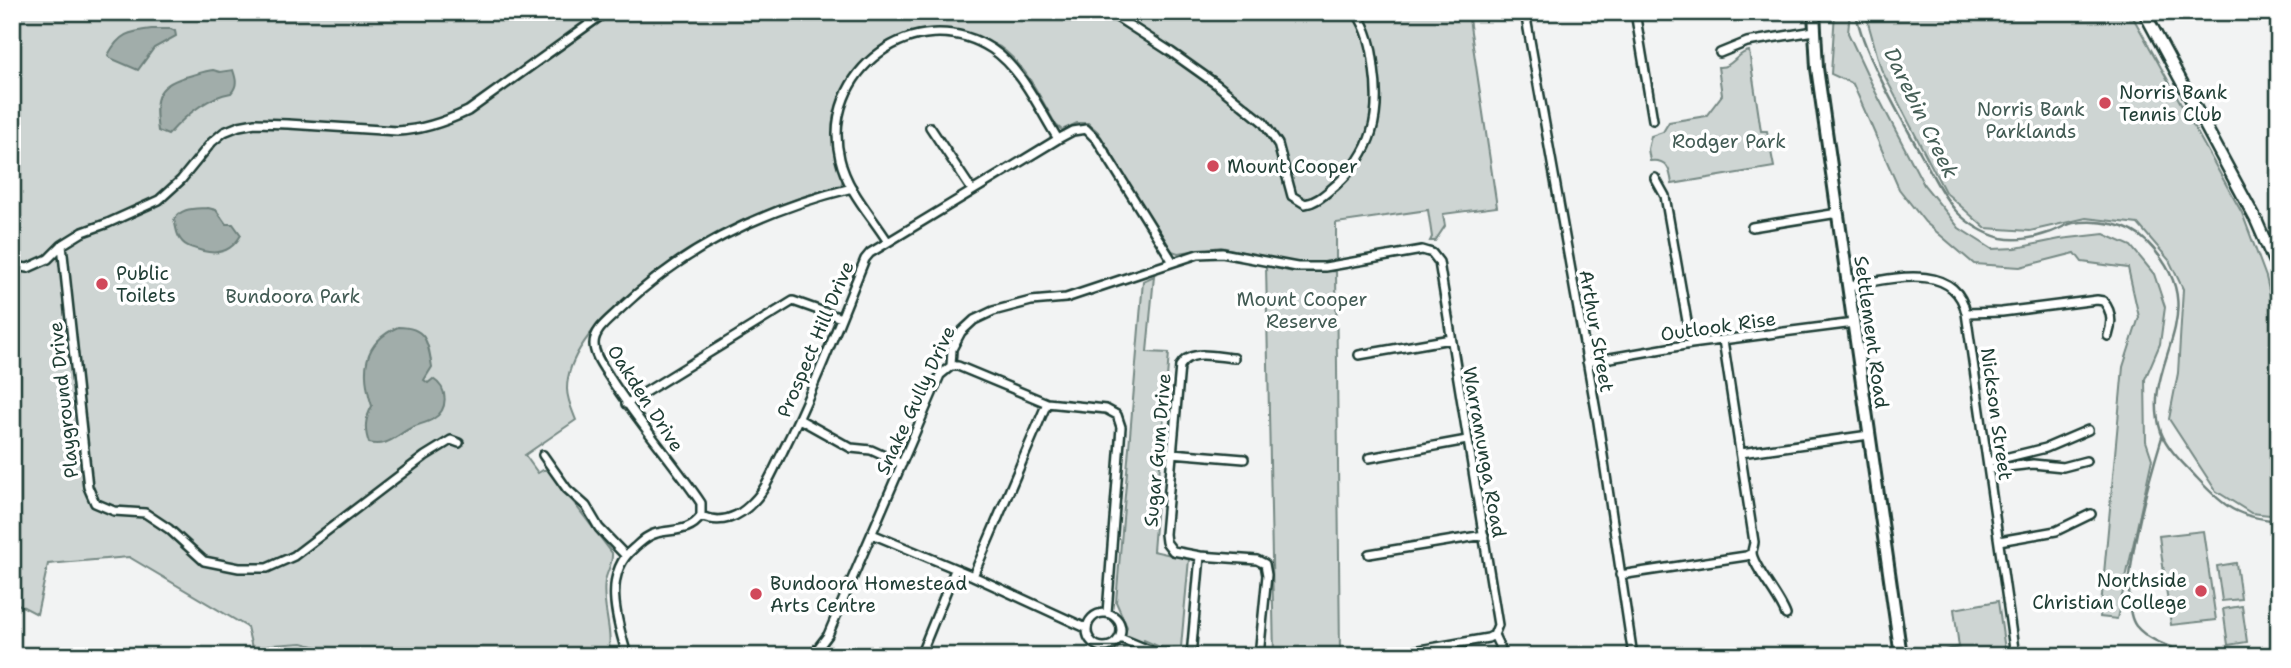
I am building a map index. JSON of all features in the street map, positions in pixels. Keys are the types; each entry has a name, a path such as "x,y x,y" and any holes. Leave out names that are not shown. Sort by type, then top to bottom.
{"main road":[{"name":"Settlement Road","path":"1814,12 1818,78 1901,656"}],"street":[{"path":"12,266 28,268 48,259 62,245 83,232 159,200 224,132 255,123 397,131 415,130 445,122 468,111 606,12"},
{"path":"1109,12 1182,60 1263,122 1280,150 1292,196 1305,204 1320,199 1354,167 1374,128 1377,103 1373,57 1364,24 1356,12"},
{"name":"Arthur Street","path":"1525,12 1587,362 1633,656"},
{"path":"1635,12 1653,120"},
{"path":"2144,12 2261,228 2279,273"},
{"path":"1720,53 1747,42 1814,31"},
{"path":"888,242 852,188 840,160 835,131 844,100 861,66 892,43 927,33 958,35 991,49 1012,67 1058,139"},
{"path":"930,127 972,190"},
{"name":"Prospect Hill Drive","path":"625,555 648,536 690,527 701,516 712,520 726,520 752,503 763,489 799,419 865,259 870,253 1058,139 1073,131 1086,129 1097,140 1173,262"},
{"path":"1656,178 1665,196 1691,344"},
{"name":"Oakden Drive","path":"701,516 701,503 626,404 597,357 594,344 598,330 673,266 713,241 763,216 814,197 852,188"},
{"path":"1752,228 1838,213"},
{"name":"Playground Drive","path":"62,245 88,487 95,503 114,512 145,513 169,529 204,561 239,568 267,568 294,556 425,456 451,440 459,443"},
{"name":"Snake Gully Drive","path":"812,656 828,635 940,375 944,369 951,366 952,349 961,332 974,320 993,310 1031,301 1066,298 1198,254 1222,253 1297,267 1325,267 1422,250 1432,253"},
{"name":"Warramunga Road","path":"1432,253 1439,262 1498,625 1494,635 1504,656"},
{"name":"Nickson Street","path":"1848,286 1926,276 1956,290 1961,297 1966,313 2015,656"},
{"path":"1966,313 2003,312 2096,300 2108,307 2111,327 2108,337"},
{"path":"626,404 793,301 841,318"},
{"name":"Outlook Rise","path":"1587,362 1691,344 1853,323"},
{"path":"1359,355 1451,339"},
{"path":"1723,340 1754,542 1752,553 1756,565 1779,597 1786,615"},
{"name":"Sugar Gum Drive","path":"1234,358 1194,355 1181,363 1166,541 1173,551 1256,560 1265,564 1267,575 1259,656"},
{"path":"951,366 958,366 1047,403 1106,409 1117,415 1121,427 1107,613"},
{"path":"973,576 1047,403"},
{"path":"799,419 851,448 871,450 902,464"},
{"path":"1988,465 2046,448 2088,430"},
{"path":"1741,453 1869,435"},
{"path":"1369,458 1467,440"},
{"path":"1172,453 1244,459"},
{"path":"543,455 567,489 586,506 599,528 625,555 620,564 614,594 628,655"},
{"path":"1988,465 2033,464 2063,467 2086,461"},
{"path":"1999,541 2056,531 2091,514"},
{"path":"872,534 973,576 1086,628 1091,642 1102,652 1120,638 1119,622 1107,613 1091,618 1086,628"},
{"path":"1369,554 1483,535"},
{"path":"1620,575 1752,553"},
{"path":"1191,656 1200,556"},
{"path":"920,656 955,570"},
{"path":"1387,656 1494,635"},
{"path":"1120,638 1171,656"},
{"path":"272,656 305,652 325,656"}],"green space":[{"name":"Bundoora Park","path":"12,12 1468,12 1497,207 1443,214 1445,226 1435,241 1430,241 1432,237 1428,210 1336,223 1336,262 1309,265 1292,263 1221,247 1178,253 1172,251 1164,240 1098,132 1088,123 1077,123 1062,130 1056,125 1025,72 1000,47 965,35 931,34 899,42 871,58 849,82 836,110 833,144 843,180 841,185 746,219 695,247 636,289 609,313 587,338 572,364 567,393 576,420 525,455 538,473 549,470 612,553 604,591 610,637 608,656 351,656 302,643 272,645 253,652 247,627 129,557 48,564 37,614 12,601"},
{"path":"1835,12 1850,12 1848,33 1876,93 1924,185 1959,228 1992,249 2016,248 2104,234 2131,246 2154,274 2165,307 2160,344 2145,379 2146,441 2152,459 2117,619 2100,617 2123,367 2139,317 2128,268 2082,262 2075,253 2020,267 1974,264 1925,222 1899,189 1853,84 1831,74"},
{"name":"Norris Bank Parklands","path":"1865,12 2130,12 2242,213 2266,277 2279,334 2279,516 2251,513 2216,491 2169,419 2178,373 2183,289 2169,260 2138,224 2086,218 2030,231 1985,228 1945,192 1881,69"},
{"name":"Rodger Park","path":"1749,51 1761,131 1767,131 1774,167 1672,184 1667,166 1650,161 1648,149 1651,136 1663,132 1669,122 1706,116 1722,95 1718,67 1727,65"},
{"name":"Mount Cooper Reserve","path":"1266,266 1293,272 1336,271 1340,654 1274,656"},
{"path":"1154,276 1147,352 1169,353 1153,551 1189,559 1181,647 1162,648 1144,640 1145,656 1110,656 1119,647 1127,627 1116,602 1143,281"},
{"path":"2203,531 2216,620 2171,625 2159,536"},
{"path":"2236,563 2241,599 2222,601 2217,566"},
{"path":"1998,601 2005,650 1972,656 1915,656 1959,647 1954,609"},
{"path":"2242,606 2247,642 2228,645 2223,609"}],"shaded area":[{"path":"152,29 171,29 176,36 154,48 138,70 108,55 126,35"},
{"path":"213,70 233,70 236,82 231,93 196,109 168,135 158,131 156,111 158,96 162,90 175,81"},
{"path":"208,208 216,210 226,224 233,224 241,235 234,245 220,252 192,248 183,243 178,235 174,220 180,213"},
{"path":"398,327 415,330 424,338 432,367 424,380 428,383 433,379 442,388 444,405 431,420 382,444 369,443 366,424 372,406 366,382 367,360 377,341"}],"waterway":[{"name":"Darebin Creek","path":"1856,12 1865,45 1893,103 1941,190 1965,220 1989,234 2013,239 2037,236 2073,223 2113,224 2132,231 2147,242 2167,268 2176,292 2177,315 2159,383 2157,407 2161,432 2172,451 2224,504 2242,514 2279,521"},
{"path":"2162,437 2137,534 2129,589 2130,611 2141,632 2193,656"}],"place":[{"name":"Norris Bank Tennis Club","path":"2105,103"},
{"name":"Mount Cooper","path":"1213,166"},
{"name":"Public Toilets","path":"102,284"},
{"name":"Northside Christian College","path":"2201,591"},
{"name":"Bundoora Homestead Arts Centre","path":"756,594"}]}
